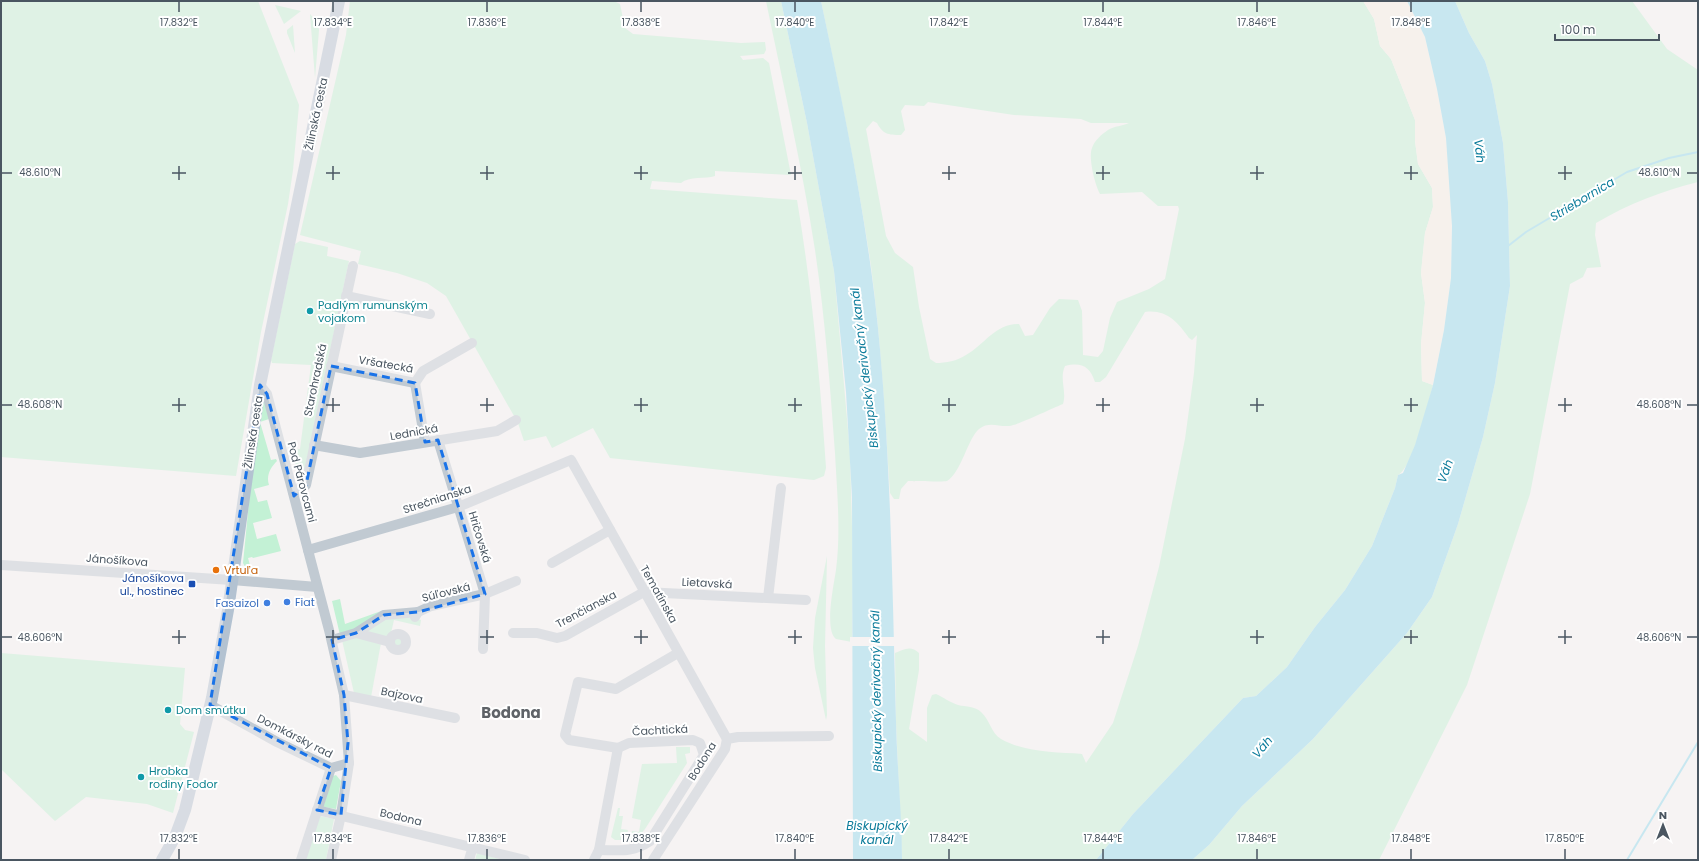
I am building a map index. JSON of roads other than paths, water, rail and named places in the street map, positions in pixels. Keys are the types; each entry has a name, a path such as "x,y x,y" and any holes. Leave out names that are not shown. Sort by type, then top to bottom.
{"main road":[{"name":"Žilinská cesta","path":"162,860 175,837 183,815 210,705 232,580 260,385 339,1"}],"street":[{"name":"Starohradská","path":"293,492 306,485 330,366 353,266"},
{"path":"346,296 430,314"},
{"name":"Vršatecká","path":"330,366 415,382 422,370 472,343"},
{"path":"415,382 425,442"},
{"name":"Pod Párovcami","path":"260,385 267,394 332,640 344,695 349,763 341,815 331,860"},
{"name":"Lednická","path":"314,445 360,454 497,431 516,420"},
{"name":"Hričovská","path":"438,440 485,594"},
{"name":"Strečnianska","path":"308,550 458,506 571,460"},
{"name":"Tematínska","path":"571,460 727,739"},
{"path":"768,598 781,488"},
{"path":"552,563 610,530"},
{"name":"Jánošíkova","path":"1,565 232,580"},
{"path":"232,580 317,587"},
{"name":"Súľovská","path":"356,633 384,615 417,614 431,606 485,594 516,581"},
{"name":"Lietavská","path":"644,592 806,600"},
{"name":"Trenčianska","path":"513,633 537,633 557,638 566,636 644,592"},
{"name":"Súľovská","path":"483,649 485,594"},
{"path":"332,640 356,633 390,642"},
{"path":"594,860 599,850 618,748 568,740 565,735 578,682 616,689 678,653"},
{"name":"Bajzova","path":"344,695 455,718"},
{"name":"Domkársky rad","path":"210,705 277,742 331,768 349,763"},
{"name":"Bodona","path":"653,860 725,749 727,739 738,736 828,736"},
{"name":"Čachtická","path":"599,850 632,850 639,848 650,841 681,794 704,755 700,743 693,740 629,743 618,748"},
{"path":"302,860 331,768"},
{"path":"681,794 691,800"},
{"name":"Bodona","path":"317,810 473,846 525,860"},
{"path":"470,860 473,846"}],"water":[{"name":"Biskupický kanál","path":"781,1 821,1 837,75 870,263 880,353 888,458 902,860 853,860 852,497 846,392 834,271 807,123"},
{"name":"Váh","path":"1407,1 1455,1 1469,33 1485,61 1492,84 1503,143 1508,202 1510,286 1495,383 1483,437 1458,524 1432,597 1407,633 1313,739 1242,806 1209,845 1192,860 1096,860 1133,814 1243,698 1256,696 1287,667 1315,627 1345,590 1372,546 1395,488 1398,475 1403,473 1415,445 1433,385 1444,330 1451,278 1452,226 1446,138 1437,89 1425,37"}],"waterway":[{"name":"Striebornica","path":"1508,246 1526,232 1627,172 1669,158 1698,152"},
{"path":"1627,860 1698,742"}],"place":[{"name":"Padlým rumunským vojakom","path":"310,311"},
{"name":"Vrtuľa","path":"216,570"},
{"name":"Jánošíkova ul., hostinec","path":"192,584"},
{"name":"Fiat","path":"287,602"},
{"name":"Fasaizol","path":"267,603"},
{"name":"Dom smútku","path":"168,710"},
{"name":"Hrobka rodiny Fodor","path":"141,777"}],"district":[{"name":"Bodona","path":"511,712"}],"water label":[{"name":"Biskupický derivačný kanál","path":"864,368"},
{"name":"Biskupický derivačný kanál","path":"876,691"}]}
